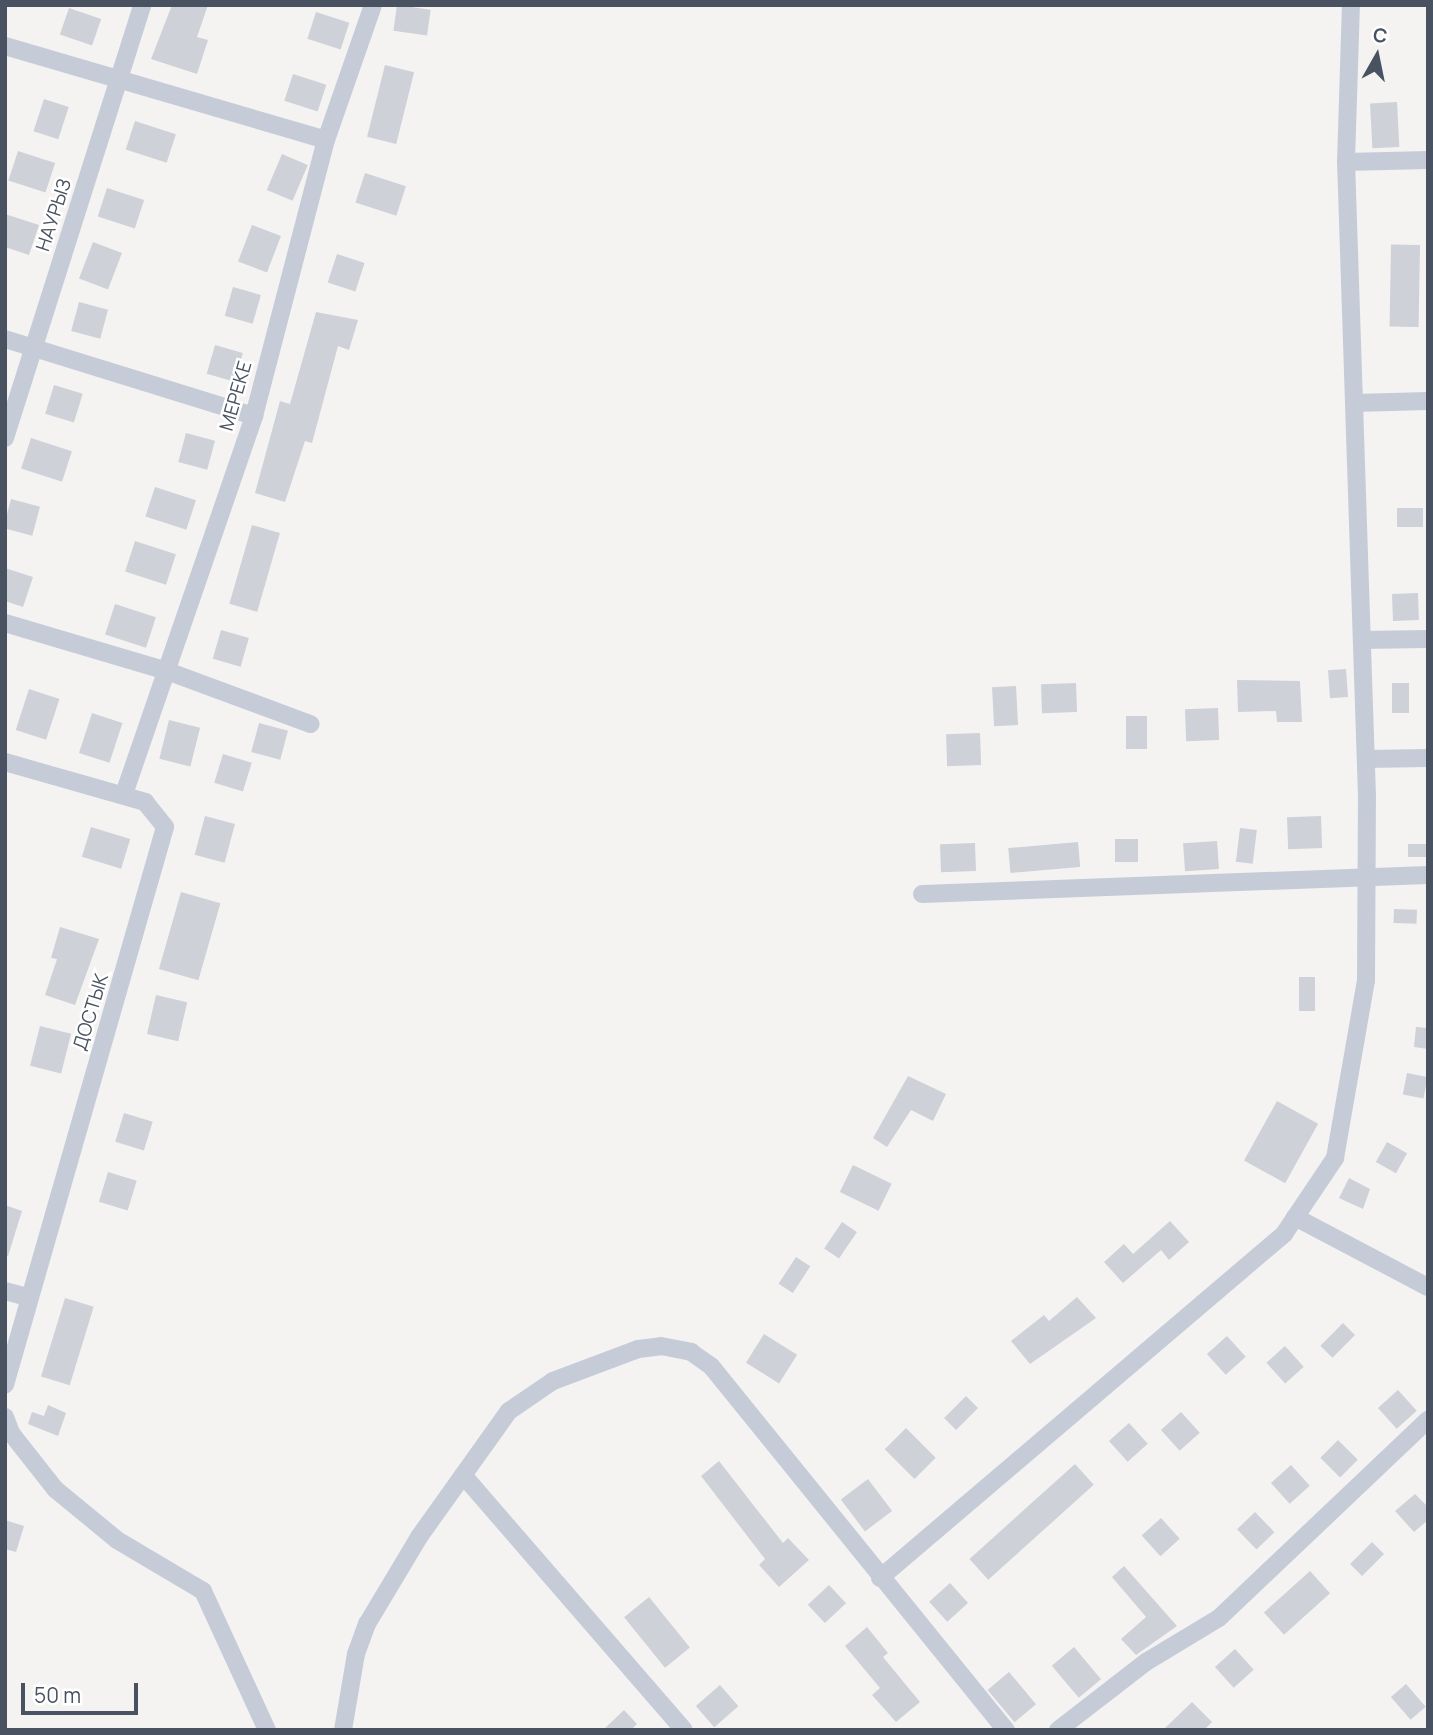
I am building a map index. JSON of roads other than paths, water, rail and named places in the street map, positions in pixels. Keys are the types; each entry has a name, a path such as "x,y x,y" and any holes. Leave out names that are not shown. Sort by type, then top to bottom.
{"street":[{"name":"НАУРЫЗ","path":"5,438 142,5"},
{"name":"МЕРЕКЕ","path":"124,794 254,416 326,140 373,5"},
{"path":"880,1578 1284,1234 1335,1158 1366,981 1366,759 1346,162 1351,5"},
{"path":"5,46 326,140"},
{"path":"1346,162 1428,160"},
{"path":"5,339 254,416"},
{"path":"1354,403 1428,401"},
{"path":"5,623 167,671 310,724"},
{"path":"1362,640 1428,639"},
{"path":"1366,759 1428,758"},
{"name":"ДОСТЫК","path":"5,762 124,794 155,810 165,827 164,839 28,1297 5,1385"},
{"path":"922,894 1367,875 1428,875"},
{"path":"1295,1217 1428,1287"},
{"path":"5,1291 28,1297"},
{"path":"343,1730 356,1654 367,1624 463,1475 509,1411 530,1392 638,1349 661,1346 691,1352 711,1366 880,1578 1006,1730"},
{"path":"5,1417 11,1433 55,1489 117,1540 203,1591 267,1730"},
{"path":"1058,1730 1146,1662 1219,1618 1428,1420"},
{"path":"463,1475 684,1730"}]}
